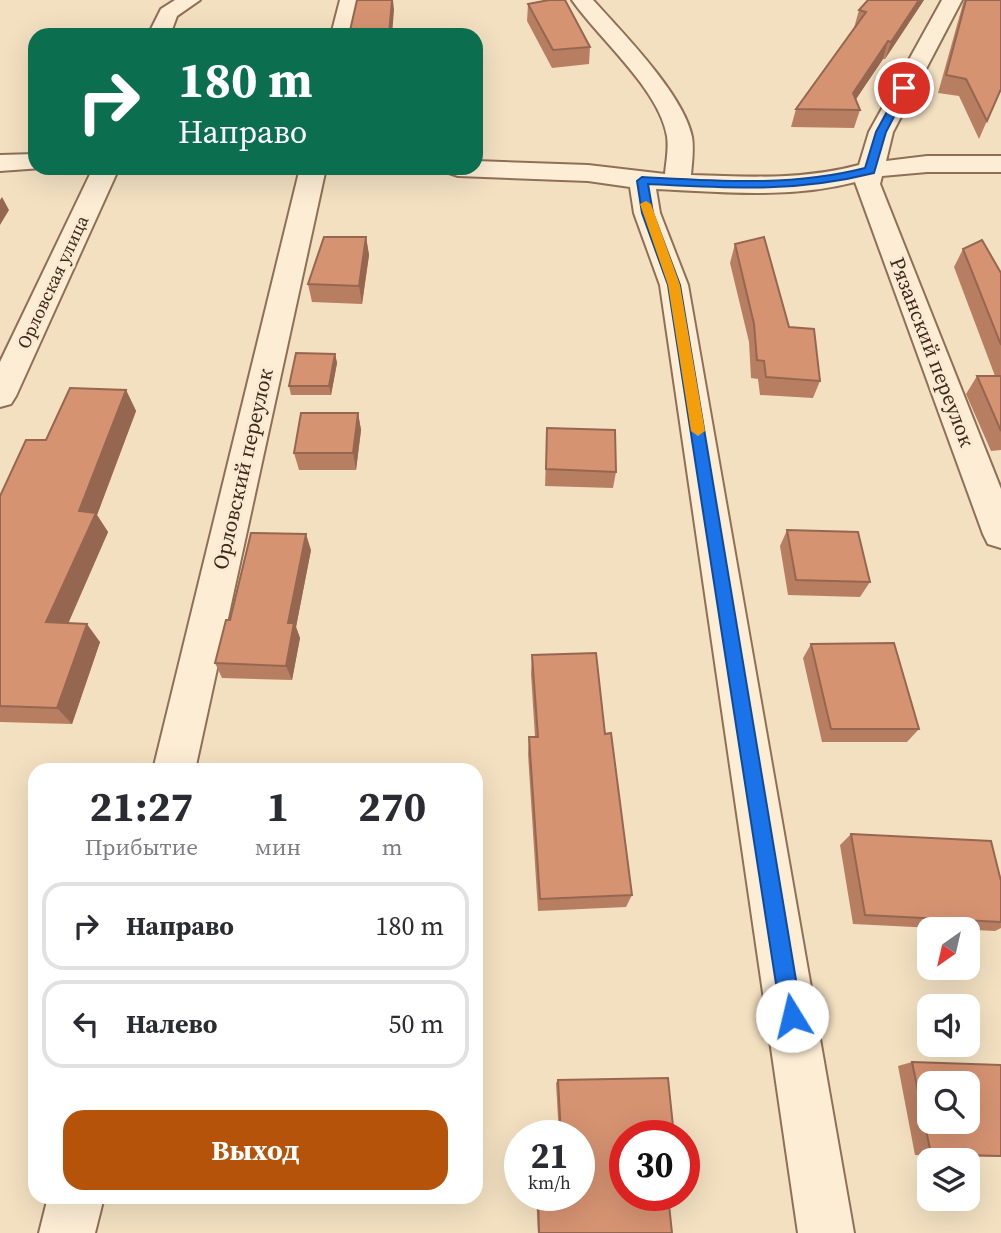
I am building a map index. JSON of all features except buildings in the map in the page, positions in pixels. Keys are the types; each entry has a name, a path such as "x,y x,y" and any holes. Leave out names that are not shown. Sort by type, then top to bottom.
{"street":[{"path":"162,28 167,13 190,0"},
{"path":"344,28 350,0"},
{"path":"582,0 622,47 671,113 680,135 647,213 674,285 826,1233"},
{"path":"870,170 881,132 952,0"},
{"path":"0,163 28,162"},
{"path":"483,169 588,173 660,182 769,186 836,179 870,170 927,164 1001,164"},
{"name":"Рязанский переулок","path":"870,170 867,184 1001,534"},
{"name":"Орловская улица","path":"0,396 103,175"},
{"name":"Орловский переулок","path":"176,763 311,175"},
{"path":"67,1233 74,1204"}],"slow traffic":[{"path":"646,204 674,285 698,431"}],"route":[{"path":"792,1016 674,285 647,213 642,181 769,186 836,179 870,170 881,132 904,88"}]}
